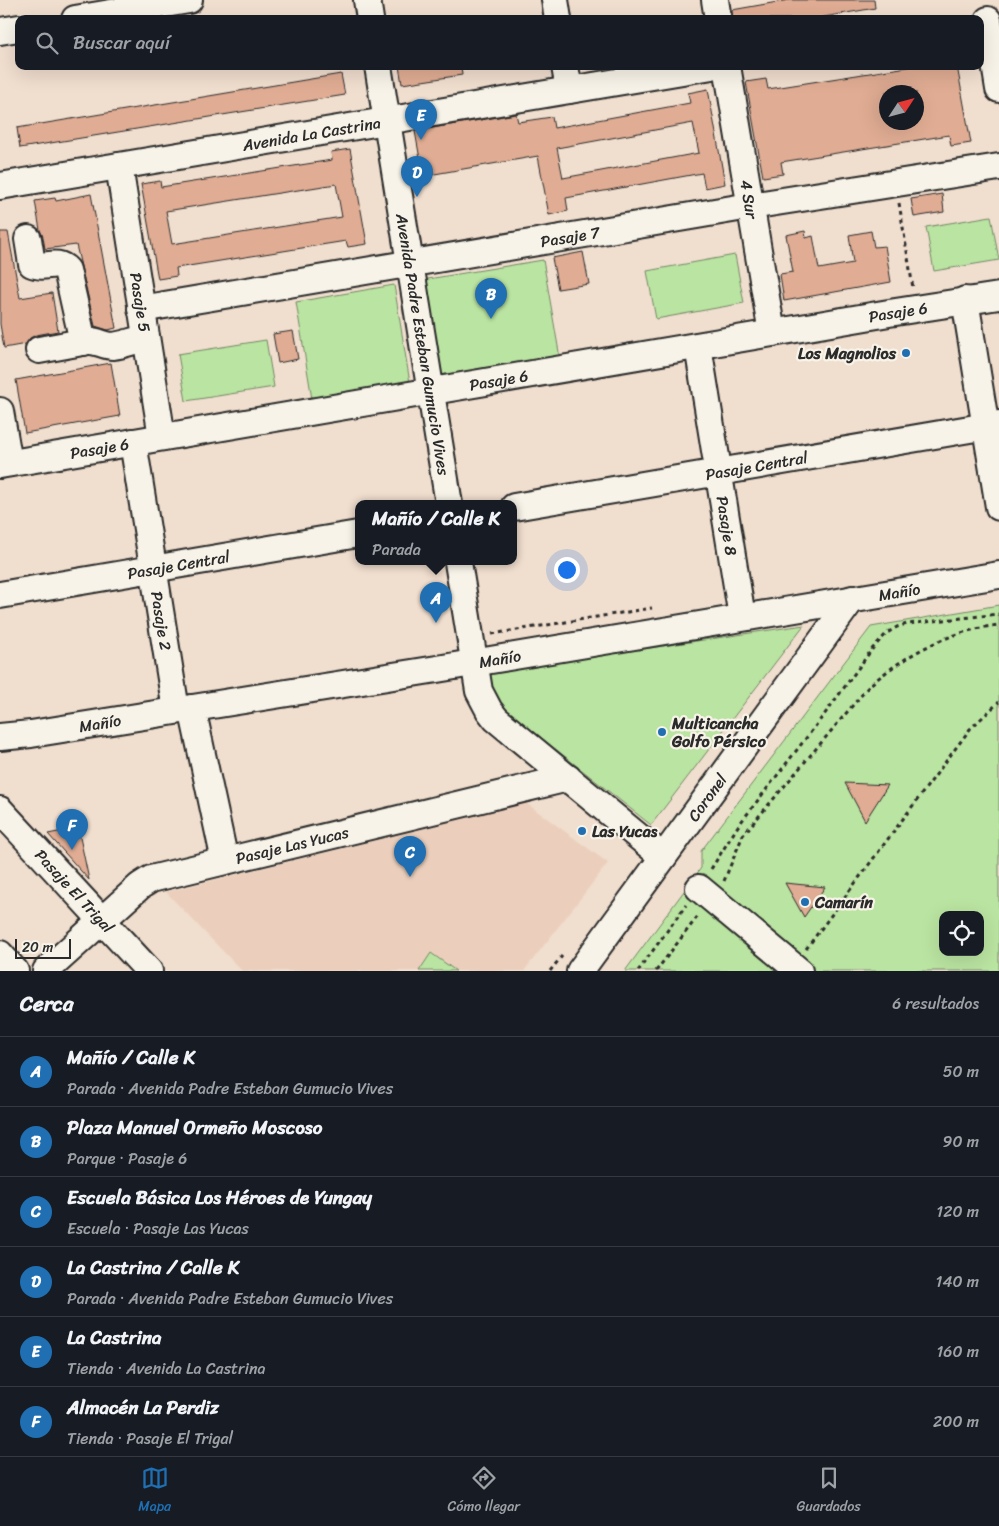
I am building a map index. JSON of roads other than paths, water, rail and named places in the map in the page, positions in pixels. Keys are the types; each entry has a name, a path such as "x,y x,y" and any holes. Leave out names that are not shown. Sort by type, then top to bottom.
{"street":[{"path":"99,15 189,0"},
{"path":"367,0 369,15"},
{"path":"555,0 557,15"},
{"path":"715,0 717,15"},
{"path":"989,20 999,89"},
{"path":"0,31 15,29"},
{"name":"Avenida Padre Esteban Gumucio Vives","path":"379,70 447,500"},
{"name":"Avenida La Castrina","path":"0,186 387,121 567,78 664,70"},
{"name":"4 Sur","path":"727,70 772,333"},
{"name":"Pasaje 5","path":"119,166 162,437"},
{"name":"Pasaje 7","path":"141,309 750,206 999,167"},
{"path":"28,239 32,264 37,266 58,264 67,270 83,342"},
{"name":"Pasaje 6","path":"4,464 917,308 999,296"},
{"path":"965,300 992,426 999,508"},
{"path":"40,350 96,340 102,344 113,346 146,338"},
{"name":"Pasaje 8","path":"698,346 742,617"},
{"path":"0,411 4,464"},
{"name":"Pasaje Central","path":"517,506 992,426"},
{"name":"Pasaje 2","path":"133,442 154,569 184,709 225,861"},
{"name":"Pasaje Central","path":"0,595 355,535"},
{"path":"458,565 479,691 489,710 496,719 663,857"},
{"name":"Mañío","path":"0,737 474,662 999,575"},
{"name":"Coronel","path":"580,971 852,600"},
{"name":"Pasaje Las Yucas","path":"46,971 140,886 151,879 568,778"},
{"name":"Pasaje El Trigal","path":"0,810 149,971"},
{"path":"706,893 796,969"},
{"path":"0,954 15,971"}],"place":[{"name":"La Castrina","path":"421,140"},
{"name":"La Castrina / Calle K","path":"417,197"},
{"name":"Plaza Manuel Ormeño Moscoso","path":"491,319"},
{"name":"Los Magnolios","path":"906,353"},
{"name":"Mañío / Calle K","path":"436,623"},
{"name":"Multicancha Golfo Pérsico","path":"662,732"},
{"name":"Las Yucas","path":"582,831"},
{"name":"Almacén La Perdiz","path":"72,850"},
{"name":"Escuela Básica Los Héroes de Yungay","path":"410,877"},
{"name":"Camarín","path":"805,902"}]}
